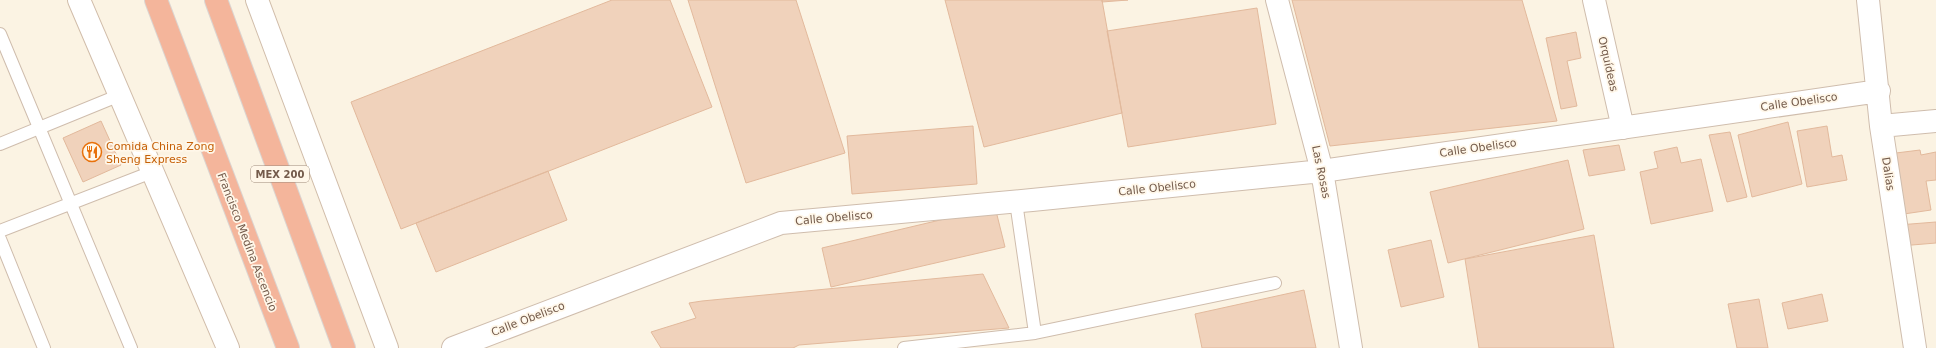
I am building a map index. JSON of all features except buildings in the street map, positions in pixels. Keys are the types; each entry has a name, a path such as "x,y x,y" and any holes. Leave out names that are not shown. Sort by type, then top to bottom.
{"highway":[{"name":"Francisco Medina Ascencio","path":"156,0 288,348"},
{"name":"MEX 200","path":"216,0 344,348"}],"street":[{"path":"79,0 228,348"},
{"path":"257,0 387,348"},
{"name":"Las Rosas","path":"1276,0 1322,171 1351,348"},
{"name":"Orquídeas","path":"1594,0 1622,128"},
{"name":"Dalias","path":"1868,0 1879,91 1881,126 1914,348"},
{"name":"Calle Obelisco","path":"453,348 781,223 1016,202 1322,171 1879,91"},
{"path":"1881,126 1936,121"}],"lane":[{"path":"0,34 72,203 131,348"},
{"path":"0,144 120,95"},
{"path":"0,231 152,172"},
{"path":"1016,202 1035,333"},
{"path":"0,239 44,348"},
{"path":"904,348 1035,333 1275,283"}],"place":[{"name":"Comida China Zong Sheng Express","path":"92,152"}]}
